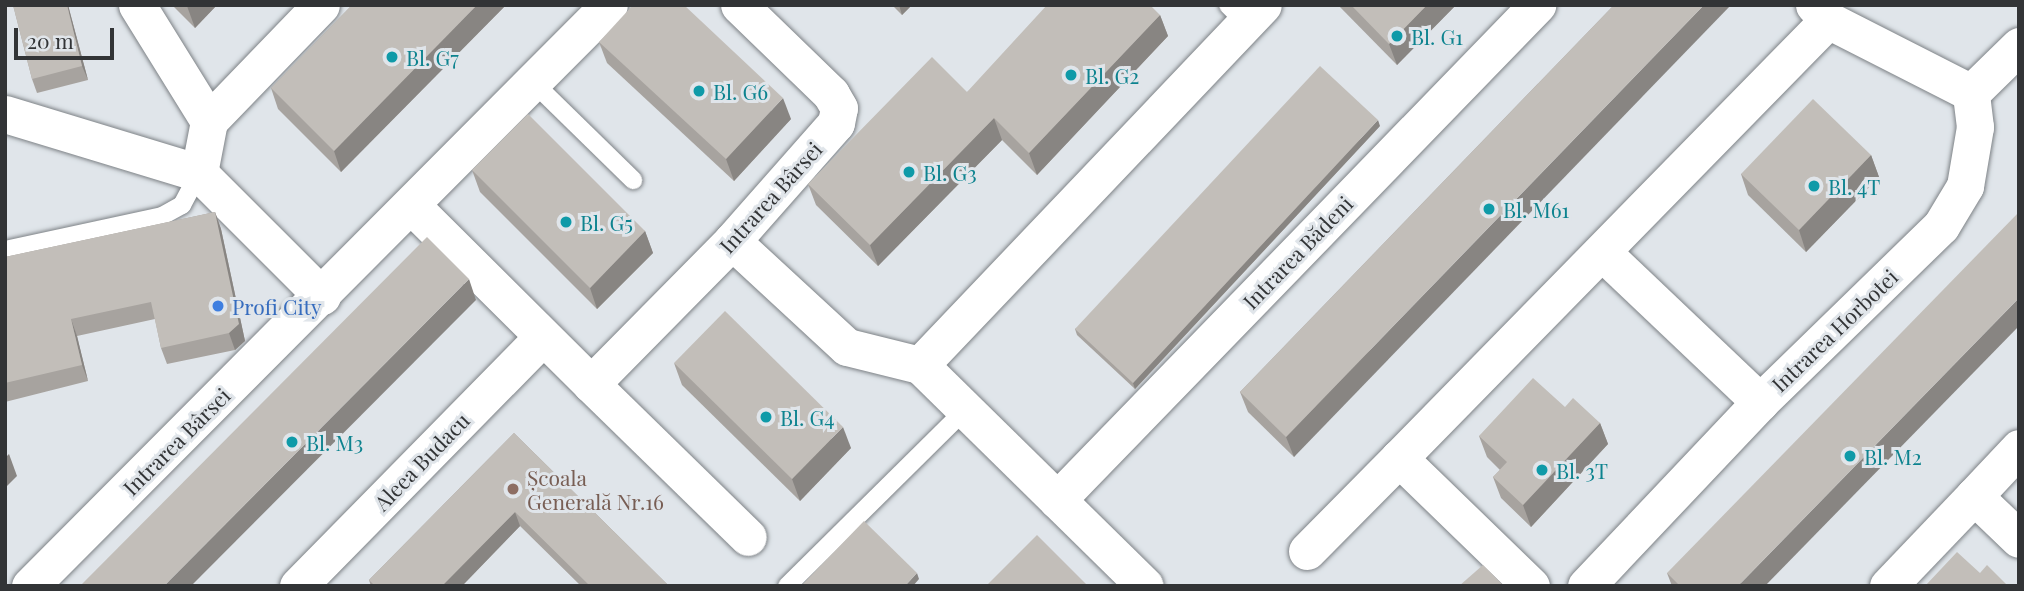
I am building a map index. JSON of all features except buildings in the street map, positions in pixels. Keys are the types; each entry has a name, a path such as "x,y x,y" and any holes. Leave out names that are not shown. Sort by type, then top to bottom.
{"street":[{"path":"137,5 209,121"},
{"path":"199,173 209,121 321,5"},
{"name":"Intrarea Bârsei","path":"30,586 412,206 609,5"},
{"name":"Intrarea Bârsei","path":"591,384 732,241 836,123 839,108 739,5"},
{"name":"Intrarea Bădeni","path":"1058,500 1537,5"},
{"path":"920,365 1245,11"},
{"path":"1307,551 1602,252 1821,13 1971,93 2019,46"},
{"name":"Intrarea Horbotei","path":"1586,586 1760,402 1941,226 1965,186 1975,127 1971,93"},
{"path":"5,114 199,173 322,296"},
{"path":"412,206 748,537"},
{"path":"732,241 847,347 920,365 1145,586"},
{"path":"1602,252 1760,402"},
{"name":"Aleea Budacu","path":"299,586 543,337"},
{"path":"1888,586 2019,449"},
{"path":"1399,458 1531,586"},
{"path":"1974,496 2019,539"}],"lane":[{"path":"534,82 633,180"},
{"path":"5,250 162,216 182,205 199,173"},
{"path":"787,586 965,410"}],"place":[{"name":"Bl. G1","path":"1397,36"},
{"name":"Bl. G7","path":"392,57"},
{"name":"Bl. G2","path":"1071,75"},
{"name":"Bl. G6","path":"699,91"},
{"name":"Bl. G3","path":"909,172"},
{"name":"Bl. 4T","path":"1814,186"},
{"name":"Bl. M61","path":"1489,209"},
{"name":"Bl. G5","path":"566,222"},
{"name":"Profi City","path":"218,306"},
{"name":"Bl. G4","path":"766,417"},
{"name":"Bl. M3","path":"292,442"},
{"name":"Bl. M2","path":"1850,456"},
{"name":"Bl. 3T","path":"1542,470"},
{"name":"Școala Generală Nr.16","path":"513,489"}]}
